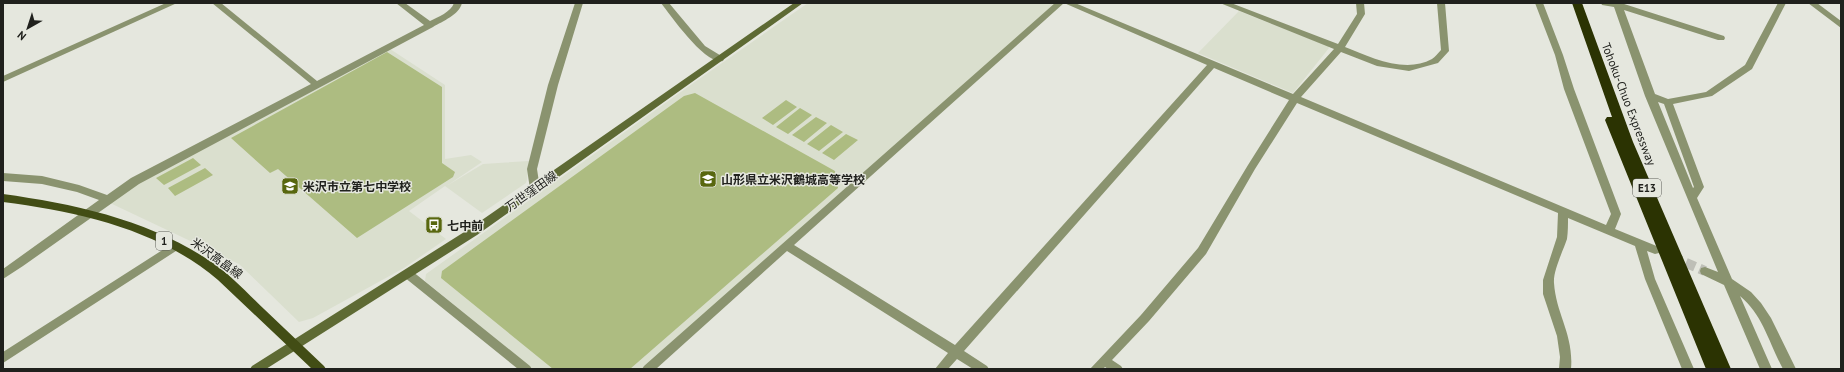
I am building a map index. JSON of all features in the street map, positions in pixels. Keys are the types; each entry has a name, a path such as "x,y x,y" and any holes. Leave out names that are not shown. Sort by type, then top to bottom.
{"highway":[{"name":"Tohoku-Chuo Expressway","path":"1570,3 1580,38 1631,172 1713,369"},
{"name":"Tohoku-Chuo Expressway","path":"1577,3 1643,179 1724,369"}],"main road":[{"name":"万世窪田線","path":"256,369 408,274 535,189 800,3"},
{"name":"米沢高畠線","path":"3,198 47,204 88,213 137,229 175,246 207,265 222,277 320,369"}],"street":[{"path":"3,79 173,3"},
{"path":"216,3 317,85"},
{"path":"400,3 430,25"},
{"path":"3,275 107,199 135,182 430,25 446,16 457,7 458,3"},
{"path":"535,189 532,169 553,85 579,3"},
{"path":"665,3 702,48 720,59"},
{"path":"648,369 1060,3"},
{"path":"1068,3 1655,250"},
{"path":"1224,3 1380,64 1409,68 1435,61 1445,51 1441,3"},
{"path":"1100,365 1145,318 1202,251 1251,167 1295,98 1339,49 1353,29 1361,14 1360,3"},
{"path":"1539,3 1559,55 1569,89 1616,214 1609,231"},
{"path":"1605,3 1617,4 1721,38"},
{"path":"1650,96 1668,102 1709,94 1749,68 1782,3"},
{"path":"1812,3 1841,25"},
{"path":"1617,4 1650,96 1692,199 1766,369"},
{"path":"941,369 1213,64"},
{"path":"1668,102 1699,187 1692,199"},
{"path":"3,177 42,180 79,189 107,199"},
{"path":"1563,212 1562,237 1548,280 1549,294 1563,336 1566,357 1565,369"},
{"path":"1640,244 1650,279 1688,369"},
{"path":"3,358 175,246"},
{"path":"787,246 983,369"},
{"path":"1706,271 1727,280 1753,301 1763,315 1790,369"},
{"path":"408,274 526,369"},
{"path":"1100,365 1117,369"}],"shaded area":[{"name":"山形県立米沢鶴城高等学校","path":"808,3 1056,3 642,369 533,369 425,281 426,274"},
{"path":"1239,11 1328,46 1329,48 1293,93 1198,53"},
{"name":"米沢市立第七中学校","path":"390,49 445,85 445,159 471,155 482,162 448,185 483,164 529,161 526,183 482,213 445,186 409,211 446,239 404,268 313,318 299,322 239,264 110,203 128,189"}],"green space":[{"path":"387,52 442,87 442,163 455,172 453,177 357,238 278,169 270,173 231,138"},
{"path":"695,93 835,171 838,188 630,369 553,369 441,278 442,271 684,96"},
{"path":"786,100 797,107 773,125 762,118"},
{"path":"800,108 812,115 788,134 776,127"},
{"path":"816,117 827,123 804,142 792,135"},
{"path":"831,125 843,132 819,151 807,144"},
{"path":"846,134 858,140 834,160 822,153"},
{"path":"193,158 201,165 164,185 156,178"},
{"path":"205,168 213,175 175,196 168,188"}],"tunnel":[{"path":"1672,257 1705,271"}],"place":[{"name":"山形県立米沢鶴城高等学校","path":"708,179"},
{"name":"米沢市立第七中学校","path":"290,186"},
{"name":"七中前","path":"434,225"}]}
